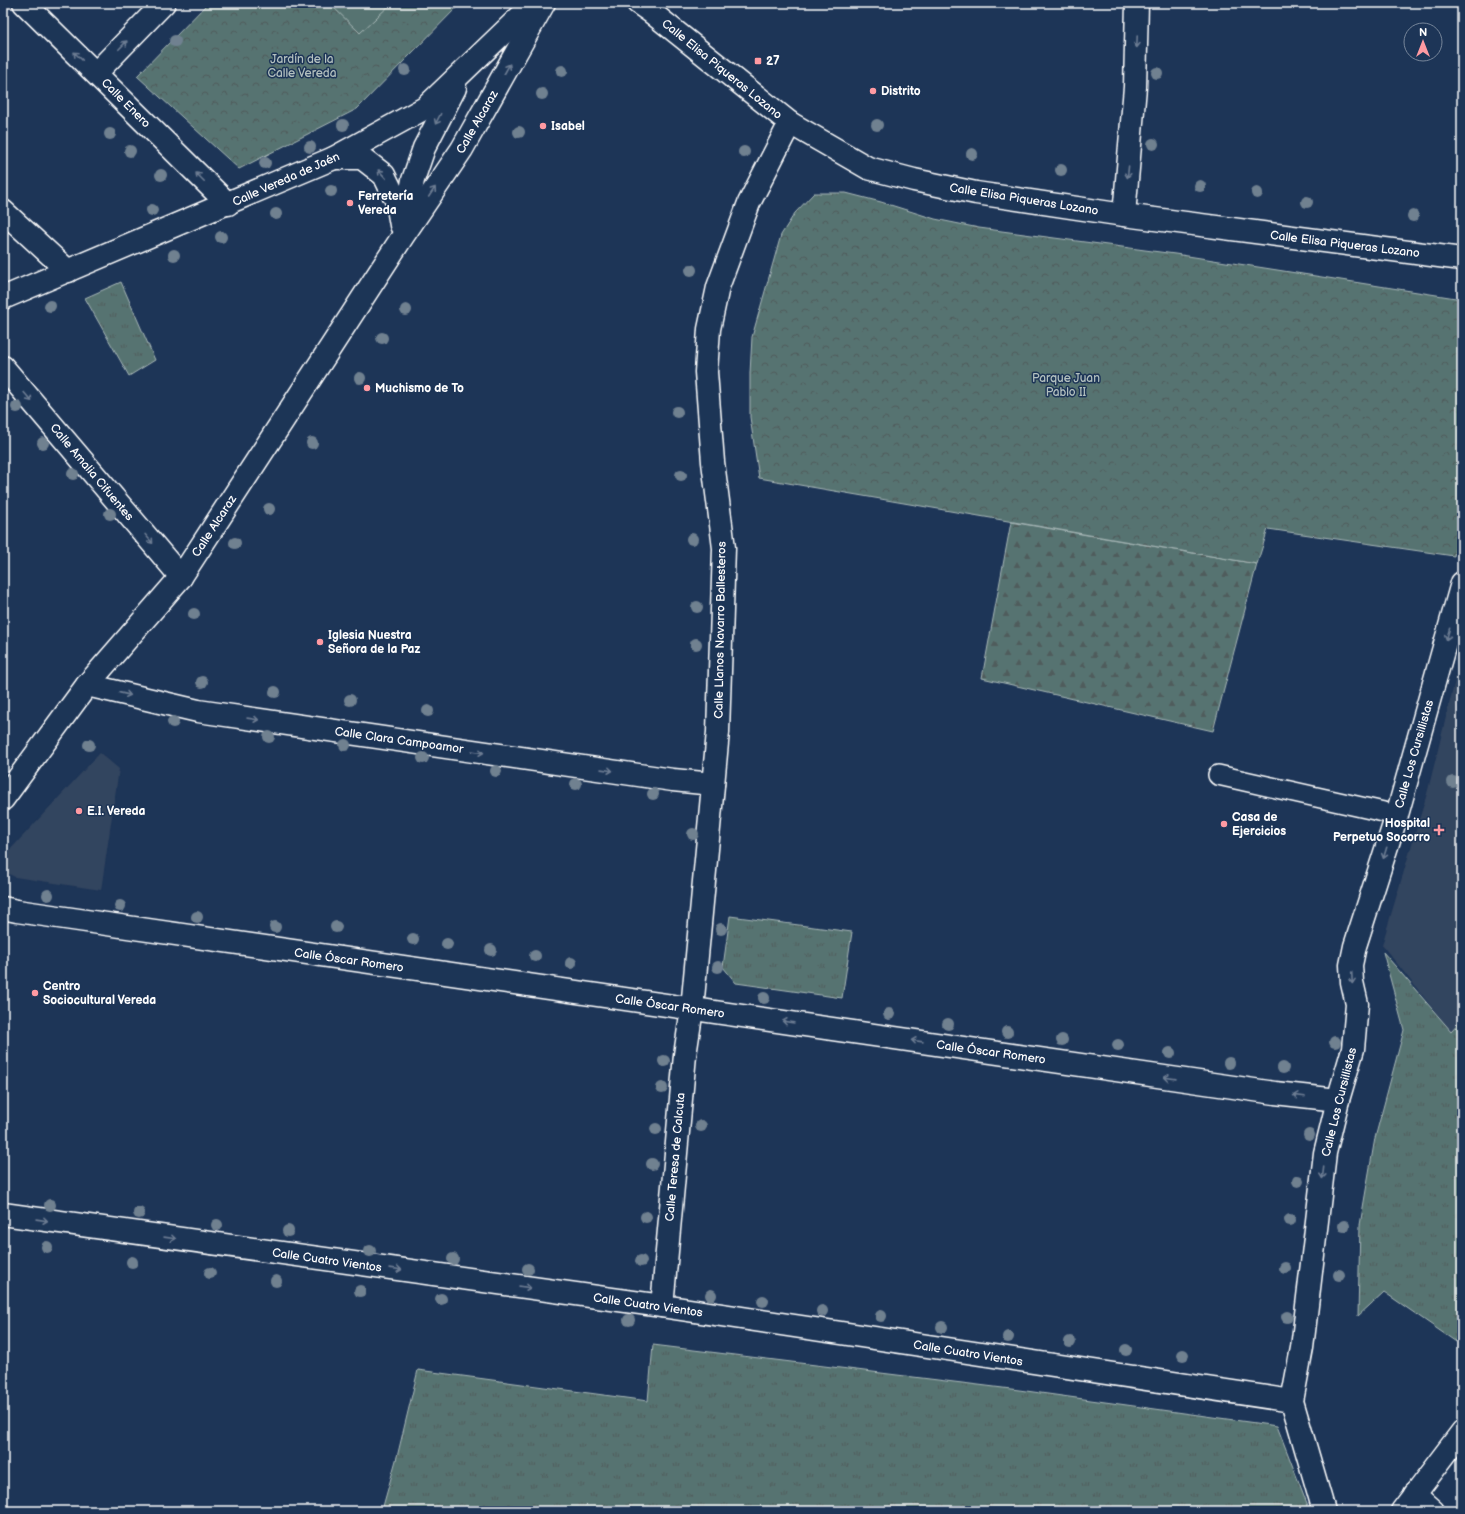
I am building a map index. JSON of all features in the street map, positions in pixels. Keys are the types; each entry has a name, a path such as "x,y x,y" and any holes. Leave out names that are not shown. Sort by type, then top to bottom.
{"street":[{"name":"Calle Enero","path":"24,3 228,204"},
{"path":"96,73 164,3"},
{"name":"Calle Vereda de Jaén","path":"3,298 334,158 425,108 533,3"},
{"name":"Calle Alcaraz","path":"3,799 87,685 181,577 403,236 462,149 544,3"},
{"name":"Calle Elisa Piqueras Lozano","path":"638,3 790,123 868,168 914,180 976,193 1124,215 1462,259"},
{"path":"1124,215 1135,87 1137,3"},
{"name":"Calle Alcaraz","path":"403,236 413,180 424,148 463,72"},
{"name":"Calle Llanos Navarro Ballesteros","path":"692,1009 718,732 724,548 713,462 708,402 706,372 709,329 718,287 749,203 790,123"},
{"path":"334,158 362,158 384,175 397,202 403,236"},
{"path":"3,211 68,271"},
{"name":"Calle Amalia Cifuentes","path":"3,367 181,577"},
{"name":"Calle Los Cursillistas","path":"1324,1511 1292,1401 1302,1348 1325,1153 1338,1100 1353,1049 1357,1004 1352,982 1351,966 1355,946 1397,815 1462,583"},
{"name":"Calle Clara Campoamor","path":"87,685 198,711 672,780 713,784"},
{"name":"Calle Óscar Romero","path":"3,908 1275,1093 1338,1100"},
{"name":"Calle Teresa de Calcuta","path":"662,1306 684,1055 692,1009"},
{"name":"Calle Cuatro Vientos","path":"3,1214 662,1306 1292,1401"},
{"path":"1433,1511 1408,1503 1462,1432"}],"lane":[{"path":"1218,775 1397,815"}],"shaded area":[{"name":"Hospital Perpetuo Socorro","path":"1462,652 1462,1019 1451,1031 1382,945 1428,790"},
{"name":"E.I. Vereda","path":"100,753 119,769 101,890 15,877 5,872 3,860 8,852"}],"green space":[{"name":"Jardín de la Calle Vereda","path":"208,3 461,3 357,109 239,169 137,76"},
{"path":"329,3 392,3 360,33"},
{"name":"Parque Juan Pablo II","path":"814,193 846,193 935,219 979,228 1175,254 1462,299 1462,512 1454,556 1268,529 1257,564 759,478 750,417 752,337 781,235 795,213"},
{"path":"121,282 155,360 129,376 85,298"},
{"path":"1011,522 1257,564 1213,731 982,678"},
{"path":"730,916 852,932 842,998 736,983 723,967"},
{"path":"1383,952 1451,1031 1462,1019 1462,1346 1384,1292 1358,1316 1360,1225 1375,1138 1404,1030"},
{"path":"653,1345 1019,1390 1277,1426 1310,1511 382,1510 398,1453 418,1370 648,1401"}],"place":[{"name":"27","path":"758,61"},
{"name":"Distrito","path":"873,91"},
{"name":"Isabel","path":"543,126"},
{"name":"Ferretería Vereda","path":"350,203"},
{"name":"Muchismo de To","path":"367,388"},
{"name":"Iglesia Nuestra Señora de la Paz","path":"320,642"},
{"name":"E.I. Vereda","path":"79,811"},
{"name":"Casa de Ejercicios","path":"1224,824"},
{"name":"Hospital Perpetuo Socorro","path":"1439,830"},
{"name":"Centro Sociocultural Vereda","path":"35,993"}]}
